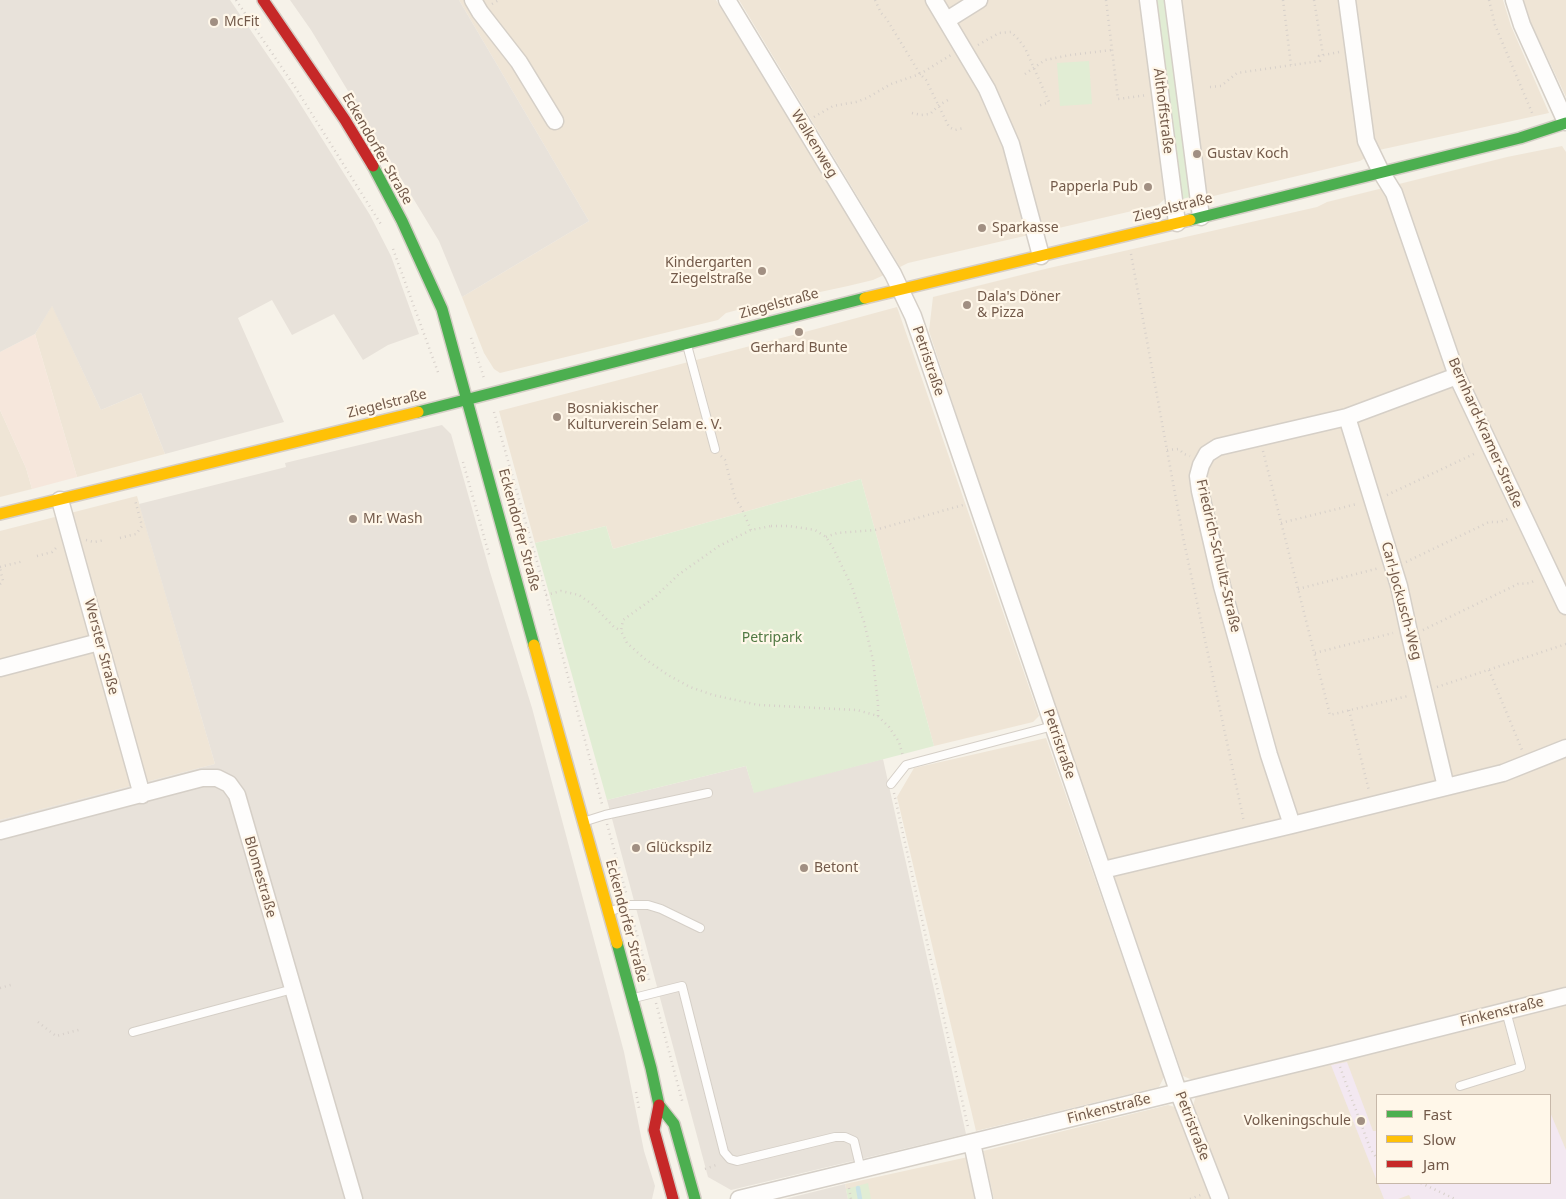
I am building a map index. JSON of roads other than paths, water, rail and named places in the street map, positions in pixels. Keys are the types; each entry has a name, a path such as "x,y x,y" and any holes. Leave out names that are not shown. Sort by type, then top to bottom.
{"street":[{"name":"Eckendorfer Straße","path":"263,0 346,120 369,158 402,221 442,309 660,1105 674,1124 695,1199"},
{"path":"473,0 480,12 520,62 555,121"},
{"name":"Walkenweg","path":"726,0 893,274 899,289"},
{"path":"934,0 987,89 1011,144 1041,256"},
{"path":"946,20 979,0"},
{"name":"Althoffstraße","path":"1148,0 1177,223"},
{"name":"Althoffstraße","path":"1172,0 1200,217"},
{"name":"Bernhard-Kramer-Straße","path":"1347,0 1366,141 1394,193 1457,376 1566,606"},
{"path":"1514,0 1522,25 1566,122"},
{"name":"Ziegelstraße","path":"0,514 468,400 899,289 1382,172 1540,132 1566,122"},
{"name":"Petristraße","path":"899,289 913,316 1178,1091 1220,1199"},
{"name":"Friedrich-Schultz-Straße","path":"1292,826 1269,754 1222,586 1198,476 1203,460 1207,454 1218,447 1347,417 1457,376"},
{"name":"Carl-Jockusch-Weg","path":"1347,417 1399,586 1446,787"},
{"name":"Werster Straße","path":"60,500 142,795"},
{"path":"0,668 99,642"},
{"path":"1102,870 1292,826 1446,787 1503,772 1566,748"},
{"name":"Blomestraße","path":"0,831 202,778 217,778 229,784 237,795 354,1199"},
{"name":"Finkenstraße","path":"739,1199 1566,996"},
{"name":"Eckendorfer Straße","path":"660,1105 654,1130 673,1199"},
{"path":"972,1143 984,1199"}],"lane":[{"path":"687,344 715,450"},
{"path":"891,784 906,765 1053,726"},
{"path":"583,822 605,815 708,793"},
{"path":"608,912 630,905 648,905 661,909 700,928"},
{"path":"632,999 682,986 724,1152 730,1159 737,1161 845,1136 854,1141 861,1170"},
{"path":"133,1032 293,989"},
{"path":"1460,1086 1520,1067 1506,1011"}],"waterway":[{"path":"858,1188 860,1199"}],"place":[{"name":"McFit","path":"214,22"},
{"name":"Gustav Koch","path":"1197,154"},
{"name":"Papperla Pub","path":"1148,187"},
{"name":"Sparkasse","path":"982,228"},
{"name":"Kindergarten Ziegelstraße","path":"762,271"},
{"name":"Dala's Döner & Pizza","path":"967,305"},
{"name":"Gerhard Bunte","path":"799,332"},
{"name":"Bosniakischer Kulturverein Selam e. V.","path":"557,417"},
{"name":"Mr. Wash","path":"353,519"},
{"name":"Glückspilz","path":"636,848"},
{"name":"Betont","path":"804,868"},
{"name":"Volkeningschule","path":"1361,1121"}],"park label":[{"name":"Petripark","path":"772,638"}]}
